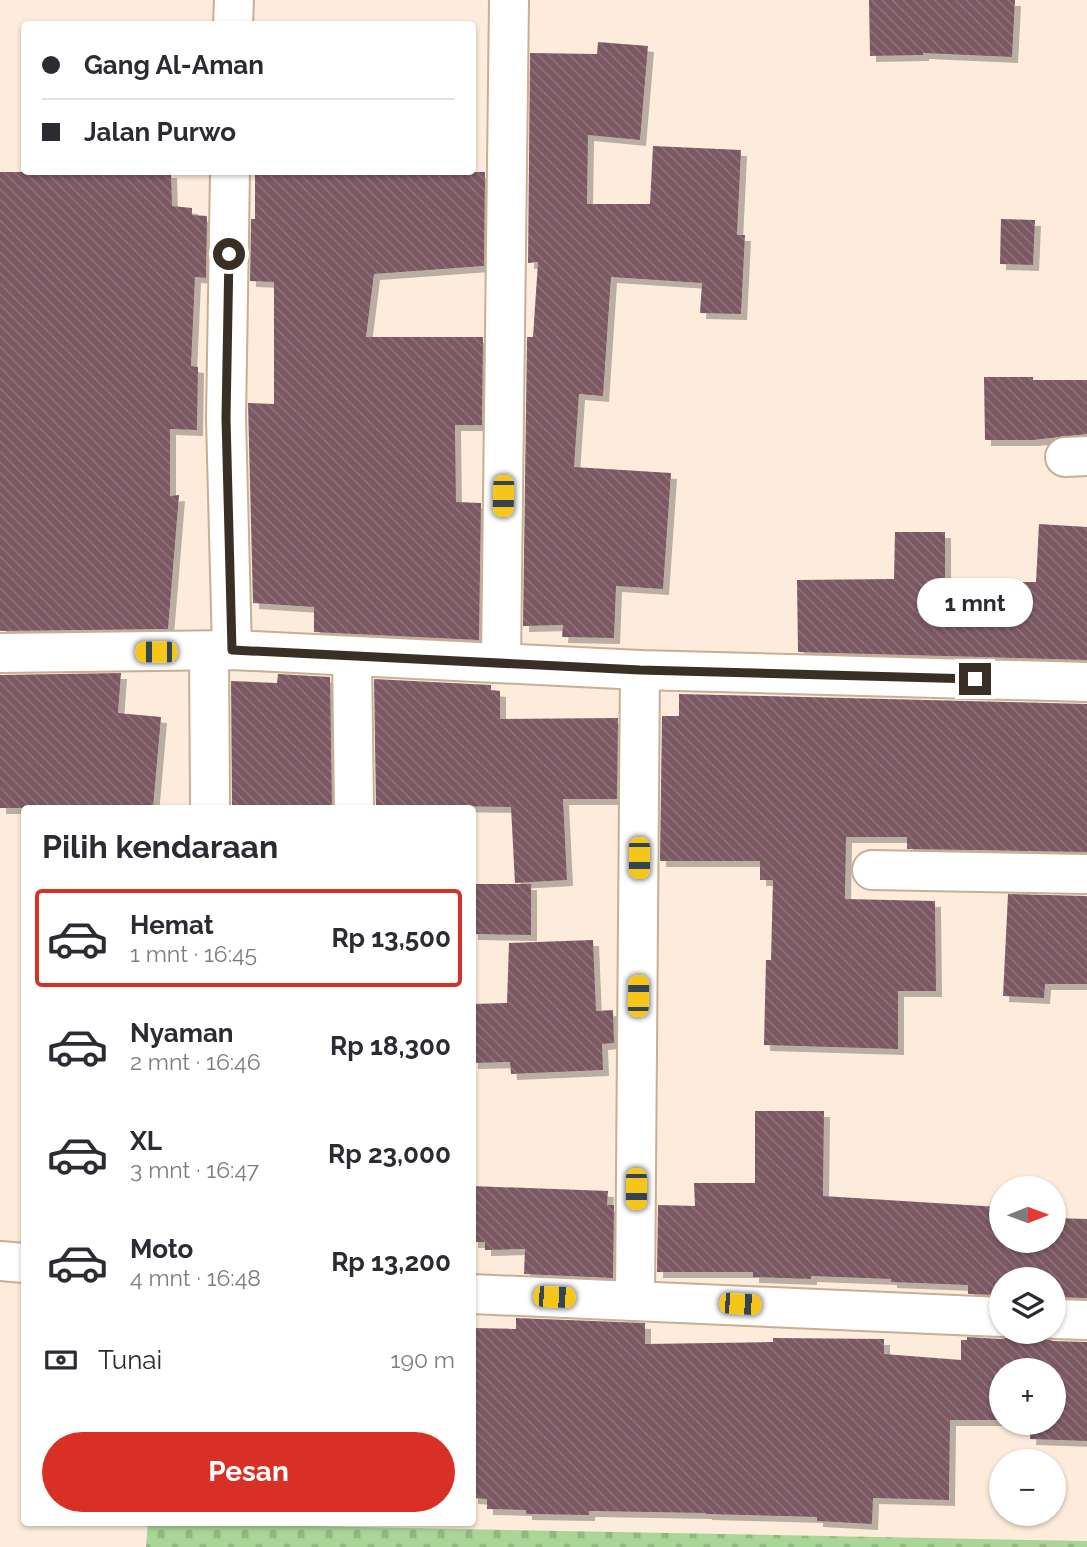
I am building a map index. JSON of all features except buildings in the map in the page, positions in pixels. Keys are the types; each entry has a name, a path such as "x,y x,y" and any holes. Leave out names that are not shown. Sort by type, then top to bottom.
{"street":[{"path":"233,21 234,0"},
{"path":"501,662 509,0"},
{"path":"210,805 220,651 230,175"},
{"path":"0,653 220,651 640,670 1087,682"},
{"path":"352,657 354,805"},
{"path":"635,1300 640,670"},
{"path":"872,870 1087,874"},
{"path":"0,1261 21,1263"},
{"path":"476,1294 989,1316"},
{"path":"1066,1320 1087,1321"}],"green space":[{"path":"148,1526 304,1526 1087,1541 1087,1547 146,1547"}],"route":[{"path":"229,254 226,418 232,650 640,670 975,679"}]}
